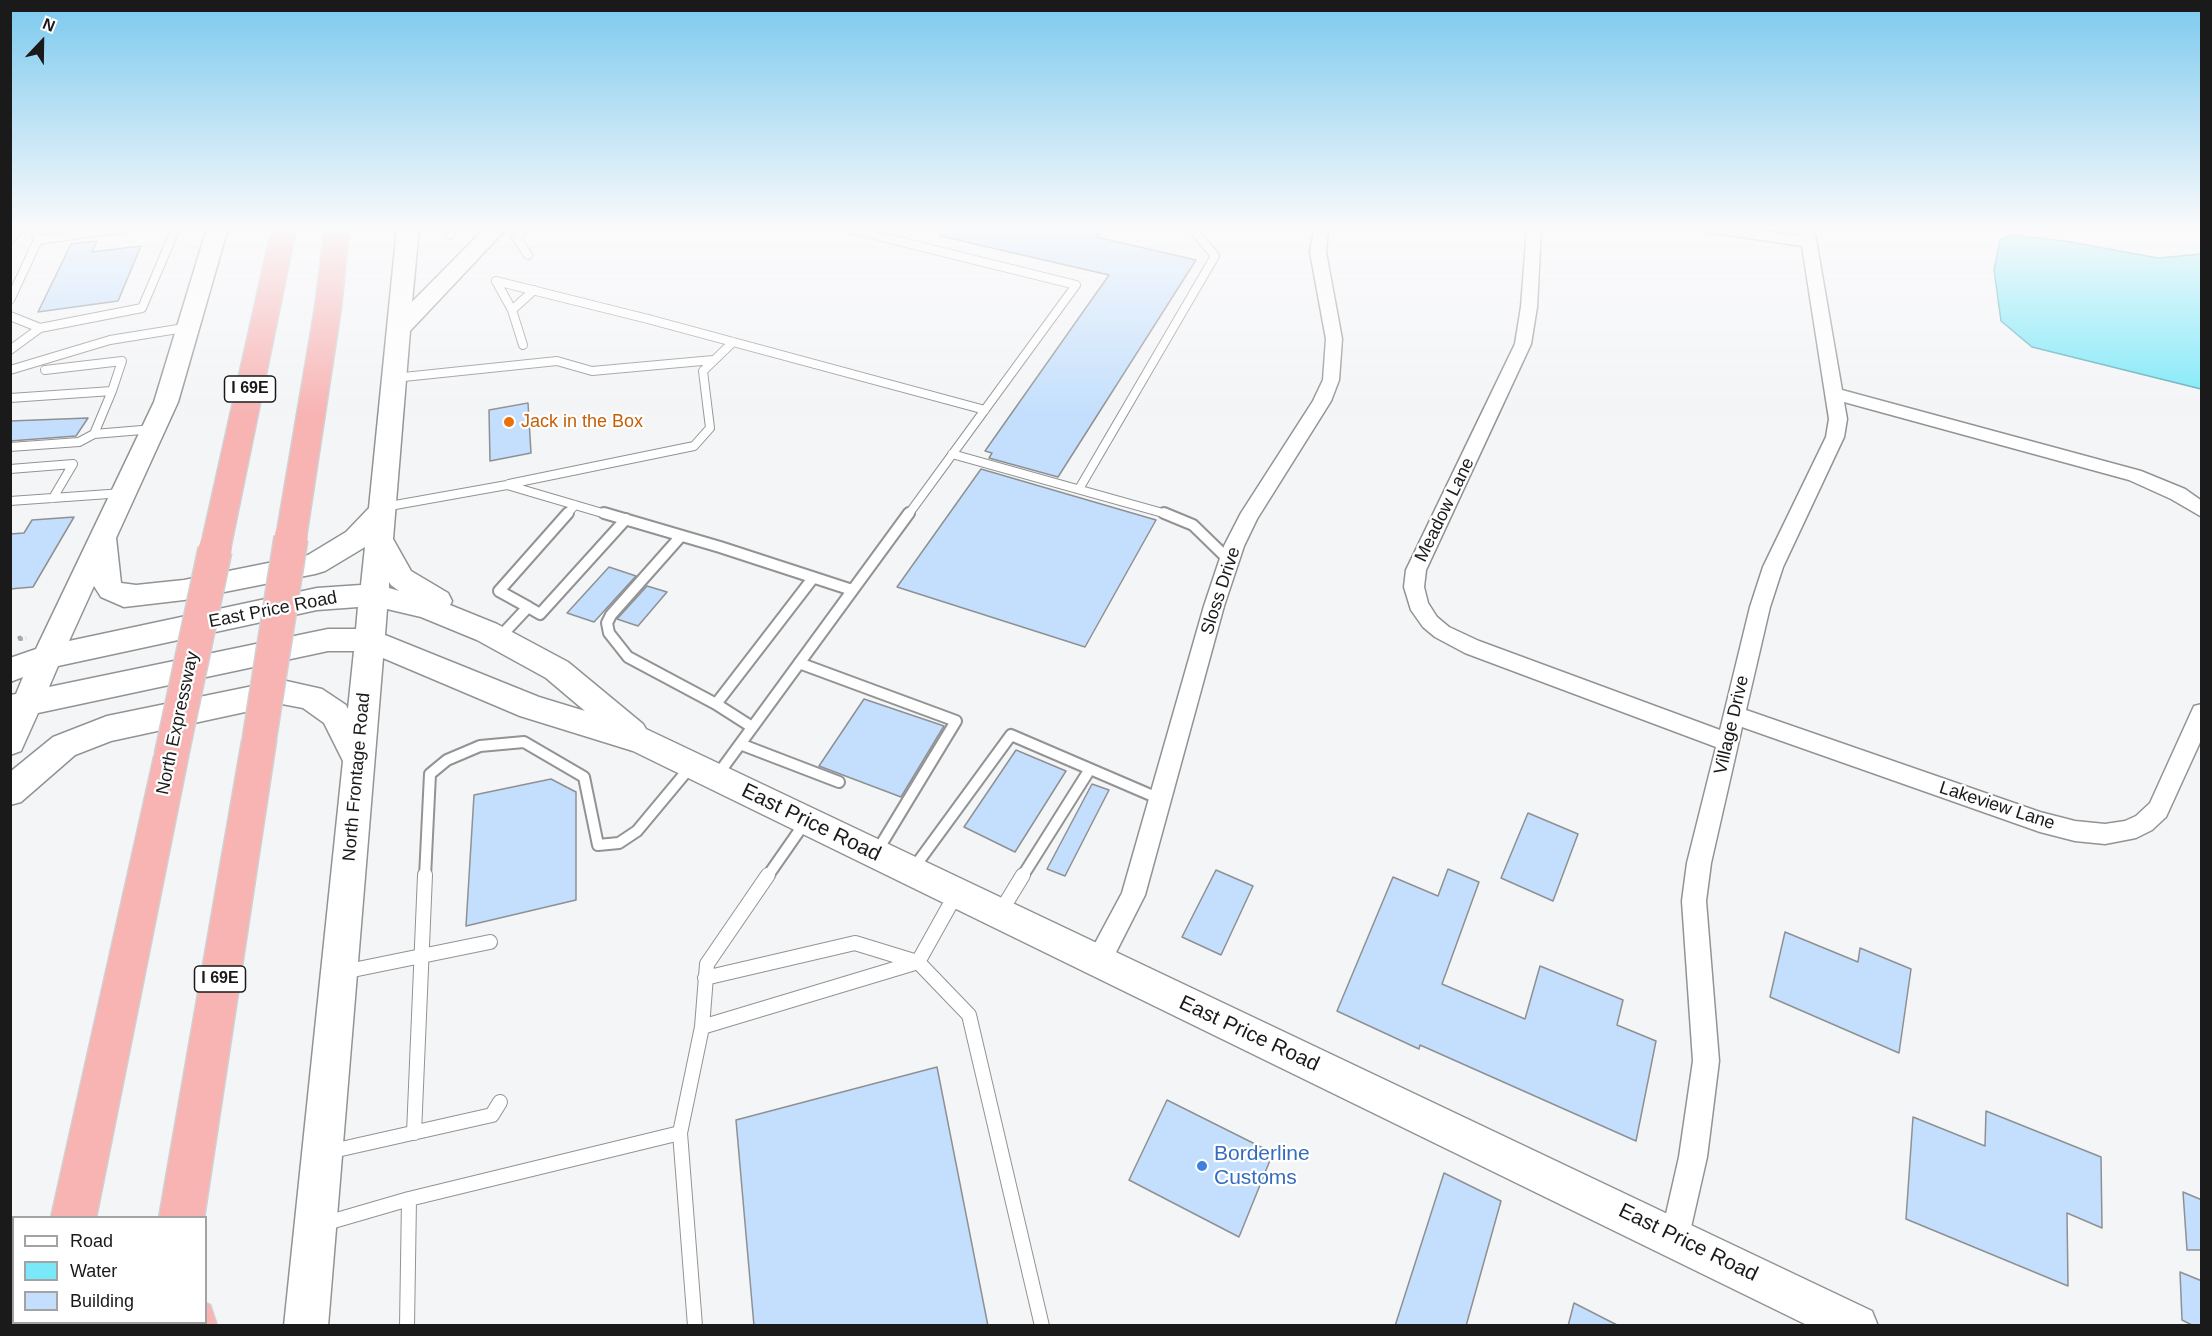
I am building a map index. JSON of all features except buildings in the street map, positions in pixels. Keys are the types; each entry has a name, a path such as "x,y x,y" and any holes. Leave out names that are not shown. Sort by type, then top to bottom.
{"highway":[{"name":"North Expressway","path":"73,1216 271,290"},
{"name":"I 69E","path":"181,1216 330,290"},
{"path":"198,1216 206,1059"}],"main road":[{"path":"10,742 19,706 26,647 103,536 166,402 200,290"},
{"name":"North Frontage Road","path":"306,1326 360,764 368,640 381,542 380,510 402,290"},
{"path":"398,330 436,290"},
{"path":"103,536 106,581 111,590 124,596 136,596 184,590 315,564 356,539 380,510"},
{"path":"381,542 401,578 493,635"},
{"name":"East Price Road","path":"10,670 26,647 317,599 374,595 427,608 493,635 557,670 642,741"},
{"name":"East Price Road","path":"19,706 328,640 368,640 531,707 642,741 1098,962 1675,1236 1857,1326"},
{"path":"10,792 64,746 107,729 282,692 311,699 335,714 360,764"}],"street":[{"name":"Sloss Drive","path":"1098,962 1133,895 1229,560 1248,518 1322,401 1331,380 1334,339 1325,290"},
{"name":"Meadow Lane","path":"1530,290 1522,344 1416,570 1414,587 1418,604 1430,622 1442,632 1472,647 1728,742"},
{"name":"Village Drive","path":"1675,1236 1693,1157 1706,1061 1695,891 1699,863 1760,607 1773,567 1835,437 1838,419 1817,290"},
{"path":"1835,394 2135,475 2178,494 2202,511"},
{"name":"Lakeview Lane","path":"1734,715 2040,822 2075,831 2105,834 2128,831 2144,823 2158,810 2202,712"}],"lane":[{"path":"10,350 40,328 142,308 150,290"},
{"path":"501,290 512,310 523,345"},
{"path":"512,310 534,290"},
{"path":"535,290 985,410"},
{"path":"414,1133 430,774 447,760 480,746 524,742 584,777 598,845 618,843 637,831 704,771 740,744 1072,290"},
{"path":"1079,489 1195,290"},
{"path":"10,316 40,328"},
{"path":"10,370 120,339 190,327"},
{"path":"94,434 122,361 120,339"},
{"path":"380,510 694,446 710,428 703,371 733,342"},
{"path":"393,378 557,361 592,371 713,360"},
{"path":"45,370 122,361"},
{"path":"10,398 112,391"},
{"path":"10,447 79,442 94,434 154,429"},
{"path":"952,454 1171,515 1192,525 1229,560"},
{"path":"10,469 73,464 53,498"},
{"path":"507,485 626,519 852,590"},
{"path":"10,501 123,492"},
{"path":"575,505 500,591 540,614 626,519"},
{"path":"681,536 611,615 607,623 609,633 628,657 716,704 752,727"},
{"path":"716,704 813,578"},
{"path":"493,635 528,607"},
{"path":"799,663 956,721 876,854"},
{"path":"911,872 1011,735 1160,799"},
{"path":"740,744 839,782"},
{"path":"999,914 1090,769"},
{"path":"695,1326 681,1133 702,1027 707,964 806,820"},
{"path":"702,1027 918,962 956,893"},
{"path":"340,973 490,942"},
{"path":"705,978 855,943 918,962 969,1015 1042,1326"},
{"path":"322,1154 492,1115 500,1102"},
{"path":"315,1226 409,1199 681,1133"},
{"path":"407,1326 409,1199"}],"water":[{"path":"1997,290 2201,290 2201,389 2032,347 2001,321"}],"place":[{"name":"Jack in the Box","path":"509,422"},
{"name":"Borderline Customs","path":"1202,1166"}]}
